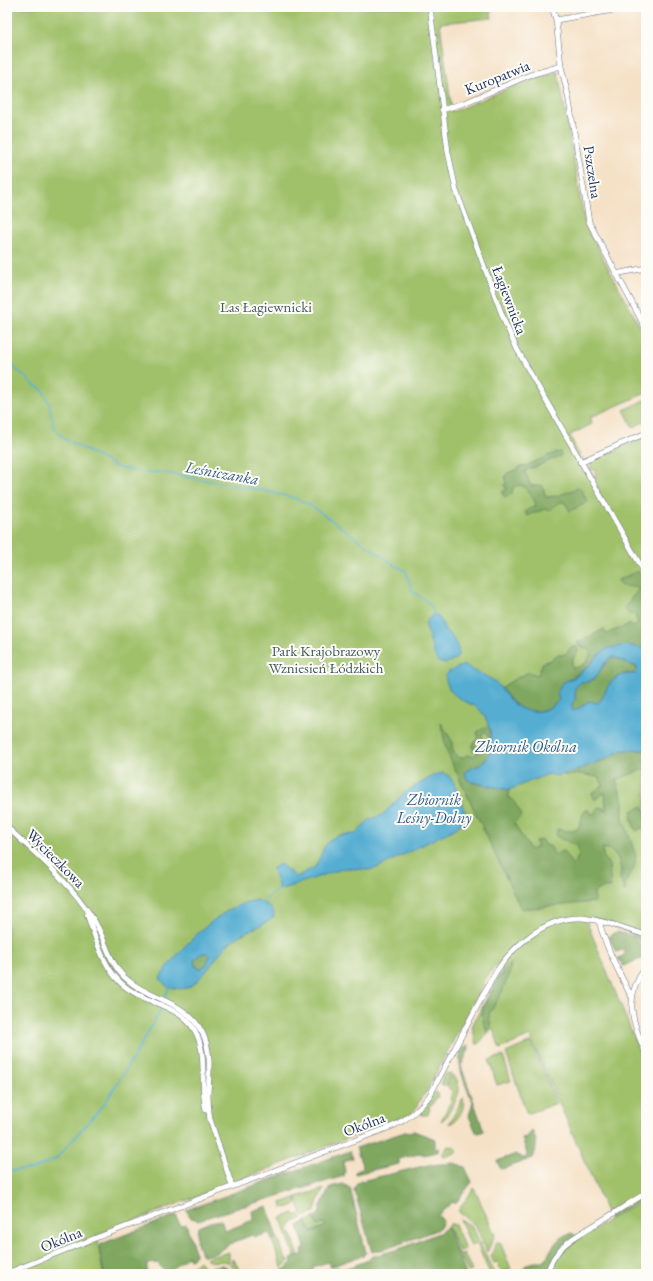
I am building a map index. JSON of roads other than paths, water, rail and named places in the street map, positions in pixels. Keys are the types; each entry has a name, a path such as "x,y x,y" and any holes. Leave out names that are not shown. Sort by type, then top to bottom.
{"street":[{"name":"Łagiewnicka","path":"430,7 448,152 458,196 505,323 517,349 580,462 646,575"},
{"name":"Pszczelna","path":"552,7 556,20 561,66 568,95 589,222 615,274 646,330"},
{"path":"556,20 631,7"},
{"name":"Kuropatwia","path":"442,110 464,103 530,75 561,66"},
{"path":"615,274 646,268"},
{"path":"580,462 646,433"},
{"name":"Wycieczkowa","path":"7,826 70,887 85,908 106,960 118,979 126,988 135,994 174,1011 185,1019 193,1029 201,1046 203,1056 204,1097 210,1121 232,1186"},
{"name":"Okólna","path":"7,1273 93,1238 393,1126 410,1116 430,1095 491,980 502,963 512,951 546,927 574,918 584,918 646,935"},
{"path":"599,922 618,970 632,996"},
{"path":"646,968 638,979 632,996 633,1020 646,1054"},
{"path":"547,1274 549,1265 555,1255 572,1238 646,1193"}],"water":[{"path":"432,615 439,617 458,649 457,658 445,664 438,662 434,654 425,623"},
{"name":"Zbiornik Okólna","path":"627,645 646,649 646,750 622,750 604,760 574,771 557,776 548,774 509,790 472,782 467,779 465,772 482,764 488,756 491,735 483,713 475,706 453,694 446,682 445,676 447,674 466,665 472,670 494,681 509,699 520,708 529,711 539,711 550,707 559,700 557,692 562,683 575,677 592,663 598,655 608,648","holes":["613,657 637,667 637,672 635,674 621,675 614,679 597,703 589,701 576,710 572,710 572,703 575,700 575,688 581,682 587,682 596,677 608,660"]},
{"name":"Zbiornik Leśny-Dolny","path":"443,773 449,776 454,783 465,812 462,823 456,828 377,868 368,870 345,868 279,890 273,868 280,864 296,877 315,867 325,846 331,839 340,835 356,834 369,820 382,815 404,793 436,774"},
{"path":"257,900 272,910 274,916 272,919 239,936 229,943 205,973 194,984 187,988 179,989 170,987 163,982 160,978 167,968 196,935 207,925 231,909 244,903","holes":["202,953 207,953 210,956 206,965 200,969 195,966 194,960"]}],"waterway":[{"name":"Leśniczanka","path":"7,364 13,366 34,385 43,390 49,403 54,427 63,438 119,468 149,473 159,472 261,490 294,498 310,505 396,566 406,571 412,591 429,603 435,615"},
{"path":"260,903 281,887"},
{"path":"165,996 170,985"},
{"path":"7,1171 33,1169 56,1159 105,1103 161,1010"}],"park label":[{"name":"Las Łagiewnicki","path":"266,306"},
{"name":"Park Krajobrazowy Wzniesień Łódzkich","path":"326,658"}]}
